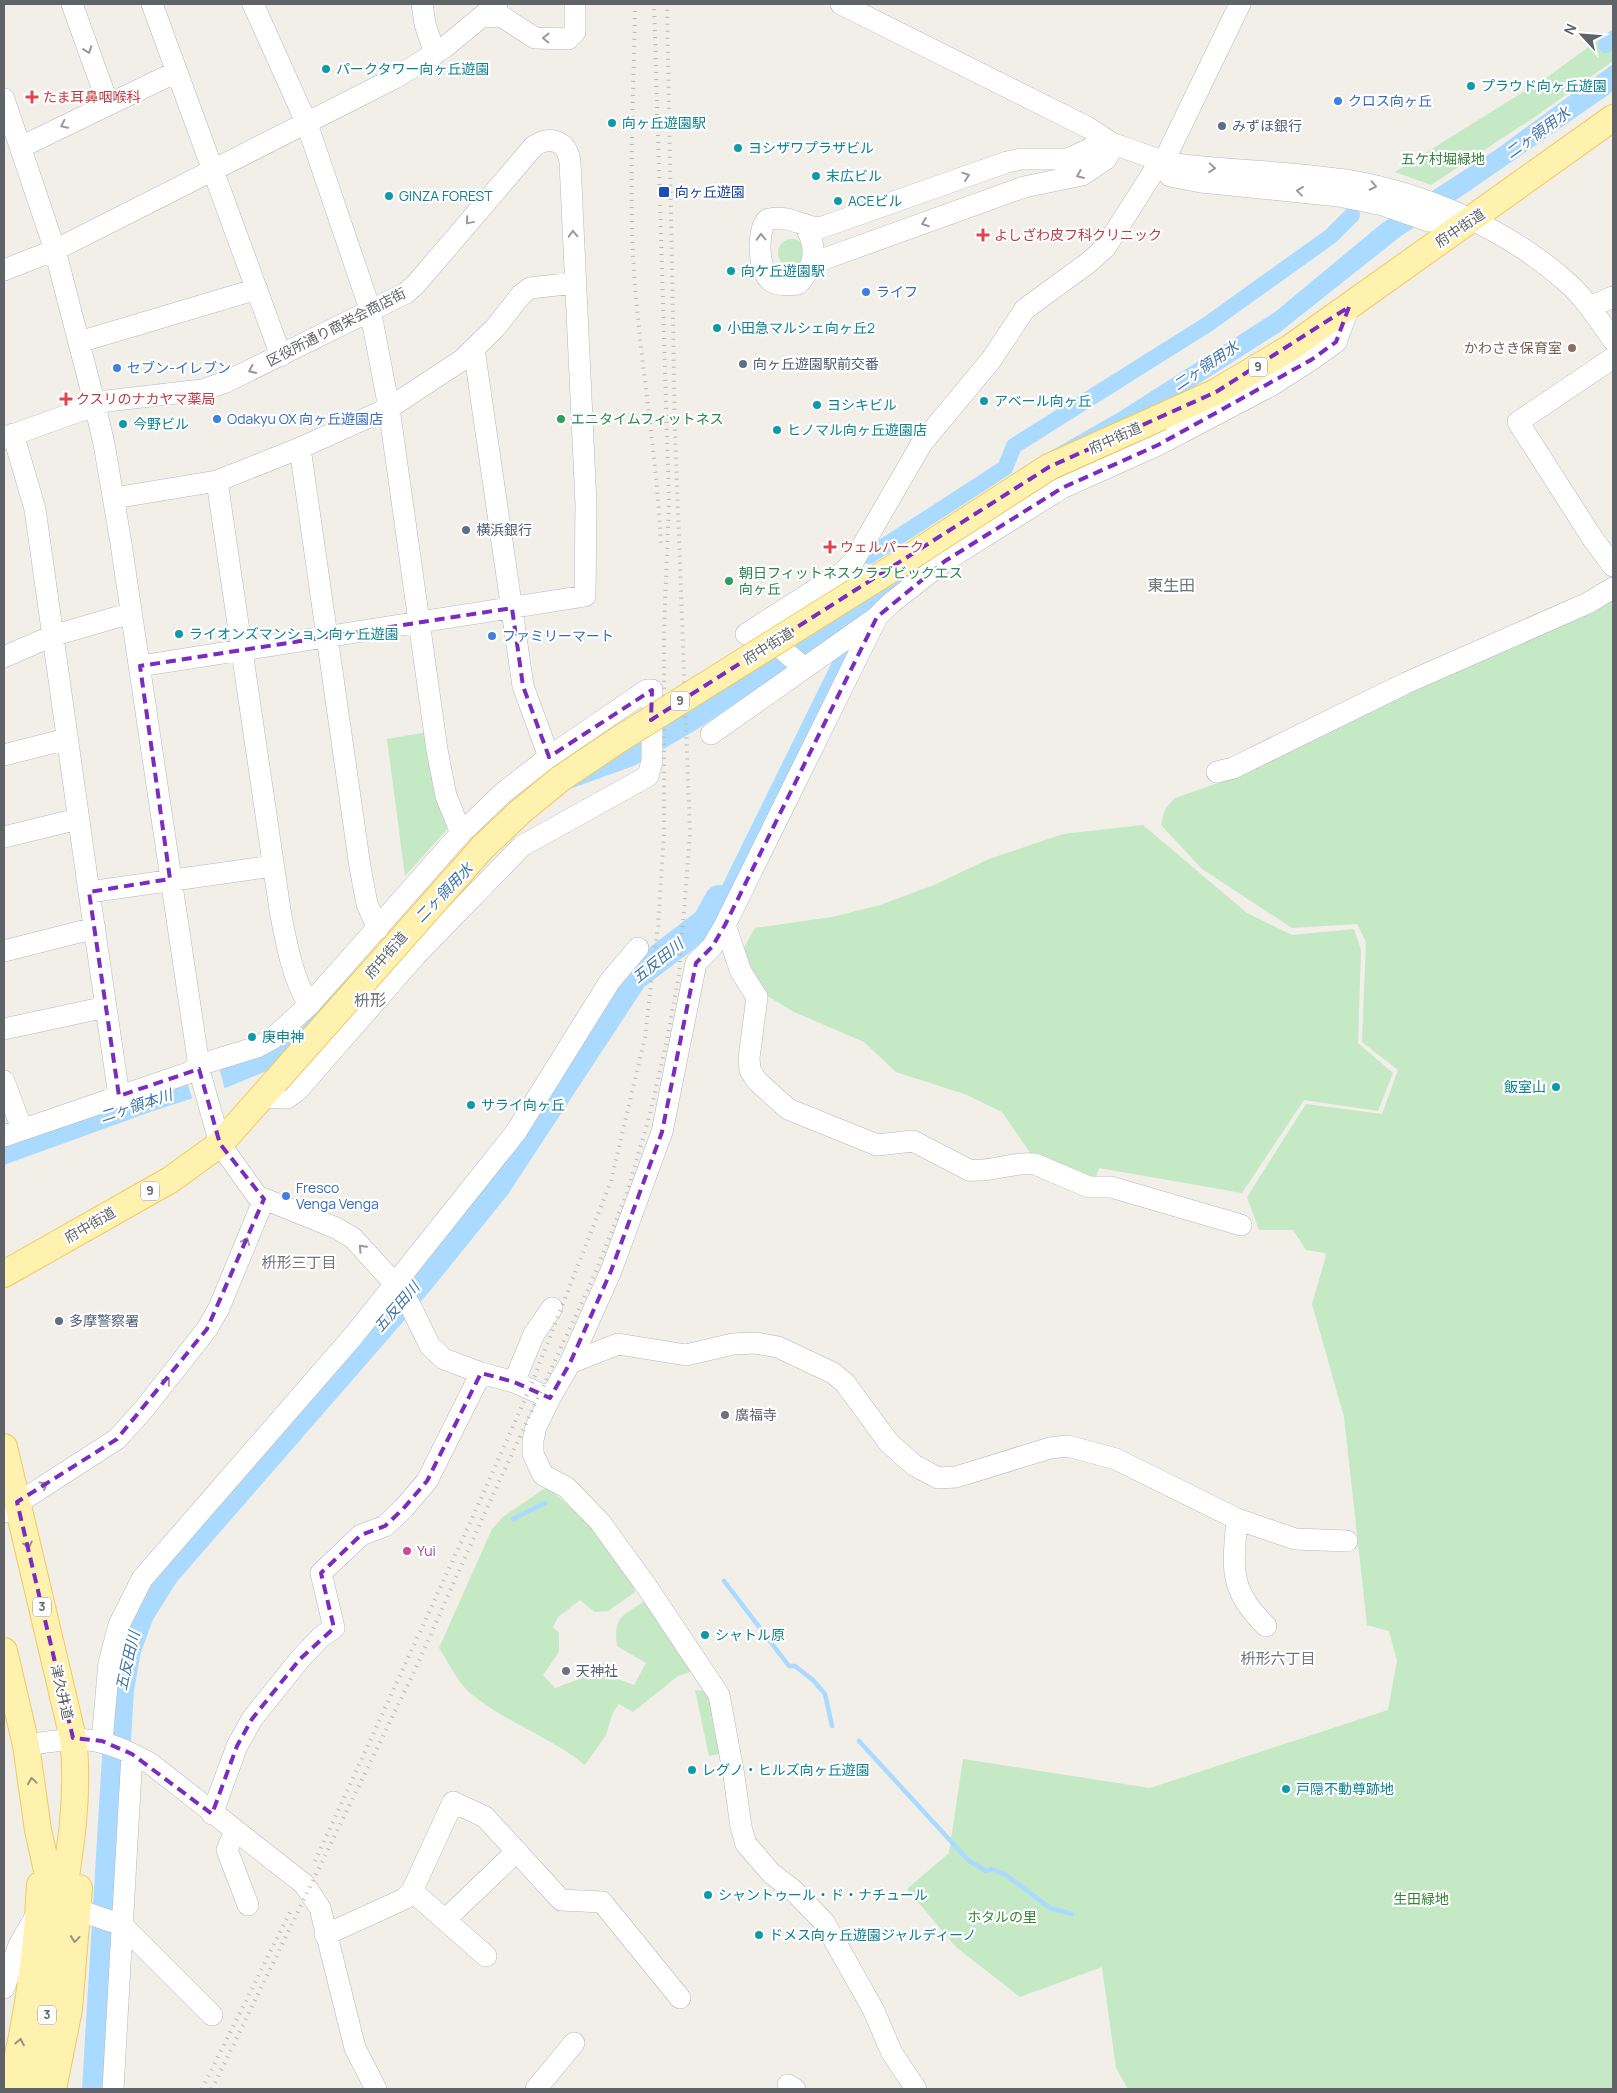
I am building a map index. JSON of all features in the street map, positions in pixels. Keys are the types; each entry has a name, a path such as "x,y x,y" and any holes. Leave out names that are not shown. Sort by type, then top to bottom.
{"main road":[{"name":"府中街道","path":"4,1274 170,1180 220,1144 482,848 520,812 560,779 618,740 893,568 1049,467 1216,392 1290,348 1348,307 1459,215 1613,118"},
{"name":"津久井道","path":"4,1447 11,1507 73,1738 76,1768 66,1875 55,1941 48,2009 32,2089"},
{"name":"津久井道","path":"4,1651 26,1745 38,1830 48,1875 55,1941"},
{"name":"3","path":"32,2089 69,2009 104,1919 81,1831 76,1768"},
{"name":"3","path":"32,2089 24,2022 39,1912 38,1830"}],"street":[{"path":"72,4 108,104"},
{"path":"152,4 281,356"},
{"path":"253,4 307,124 370,309 388,408 446,796 461,834"},
{"path":"422,4 425,24 435,54"},
{"path":"4,270 55,250 395,78 435,54 497,4"},
{"path":"481,17 501,16 535,38 568,39 575,32 575,4"},
{"path":"841,4 1087,127 1114,144 1130,158 1159,166 1202,167 1327,178 1390,198 1459,215 1501,234 1569,284 1590,307 1613,340"},
{"path":"801,665 755,631 843,572 853,562 922,443 991,360 1024,309 1088,263 1105,248 1159,166 1240,4"},
{"path":"21,147 176,72"},
{"path":"4,99 55,250 96,405 114,498 200,1069 220,1144 257,1196 297,1211 353,1238 396,1286 411,1306 430,1346 444,1359 481,1373 514,1382 550,1398"},
{"name":"区役所通り商栄会商店街","path":"8,436 96,405 202,390 226,382 406,292 416,284 523,157 534,146 548,139 556,140 568,152 570,162 575,283"},
{"path":"1114,144 1106,159 1082,175 1024,187 813,264 798,284 779,285 772,282 766,277 762,267 761,228 768,219 787,218 820,228 1007,162 1021,159 1068,159 1096,146 1114,144"},
{"path":"1390,198 1429,220 1459,215"},
{"path":"804,224 814,246 813,264"},
{"path":"832,224 827,230 826,238 834,250 842,253"},
{"path":"114,498 217,480 300,448 388,408 474,349 530,288 575,283 586,504 586,596 419,624 140,666"},
{"path":"79,342 257,289"},
{"path":"1590,307 1613,297"},
{"path":"711,734 801,665 822,654 872,621 891,603 944,561 1062,488 1158,445 1272,385 1311,360 1336,342 1348,307"},
{"path":"474,349 523,686 549,757"},
{"path":"1613,358 1518,422 1593,539 1613,566"},
{"path":"8,436 35,509 119,1096"},
{"path":"300,448 360,867 367,904 378,929"},
{"path":"217,480 273,866 288,949 303,995 309,1005"},
{"path":"1217,772 1233,768 1406,683 1588,603 1613,588"},
{"path":"4,657 52,636 131,613"},
{"path":"872,621 725,925 712,947 696,963 662,1132 611,1271 570,1364 550,1398 533,1440 536,1463 543,1475 566,1487 600,1522 647,1586 718,1695 734,1776 741,1827 746,1844 771,1873 793,1890 824,1922 873,2009 892,2053 916,2089"},
{"path":"4,1081 13,1133 200,1069 257,1047 272,1039 309,1005 461,834 504,792 549,757 647,690 652,690 650,726 652,761 648,776 522,846 416,955 297,1091 287,1098 268,1089"},
{"path":"4,755 67,739"},
{"path":"4,837 78,819"},
{"path":"90,892 170,879 273,866"},
{"path":"725,925 742,972 757,997 749,1058 750,1070 757,1081 788,1109 877,1145 912,1141 969,1170 978,1171 1026,1163 1035,1164 1089,1187 1110,1187 1241,1225"},
{"path":"4,951 95,928"},
{"path":"105,1742 109,1663 119,1625 142,1580 396,1286 516,1132 610,981 638,948"},
{"path":"4,1029 106,1007"},
{"path":"11,1507 117,1439 144,1409 207,1329 218,1308 264,1199"},
{"path":"514,1382 534,1334 552,1308"},
{"path":"570,1364 618,1344 686,1356 733,1344 756,1344 778,1347 833,1373 845,1383 889,1443 925,1473 938,1478 956,1477 1050,1448 1068,1446 1116,1459 1237,1519 1295,1539 1347,1541"},
{"path":"212,1814 237,1746 252,1719 300,1659 321,1637 334,1628 321,1573 361,1535 385,1526 427,1481 481,1373"},
{"path":"1237,1519 1234,1556 1237,1586 1248,1608 1266,1626"},
{"path":"26,1745 73,1738 105,1742 130,1752 151,1764 212,1814 304,1884 320,1908 325,1935 355,2048 376,2089"},
{"path":"113,2089 104,1919 130,1752"},
{"path":"325,1935 404,1899 412,1891 453,1802 485,1817 560,1900 602,1902 680,1998"},
{"path":"235,1832 228,1850 248,1905"},
{"path":"446,1919 517,1851"},
{"path":"412,1891 486,1956"},
{"path":"4,1988 19,1945 39,1912"},
{"path":"104,1919 212,2015"},
{"path":"536,2089 574,2043"}],"highlighted area":[{"path":"1349,307 1336,342 1311,360 1158,445 1062,488 945,561 877,617 725,925 712,947 696,963 662,1132 611,1271 570,1363 550,1398 514,1382 481,1373 427,1481 403,1509 385,1526 361,1535 321,1573 334,1628 300,1659 252,1719 237,1746 212,1814 132,1754 102,1741 73,1738 17,1502 117,1439 207,1329 264,1199 220,1144 199,1069 119,1096 89,892 170,879 140,666 512,608 523,686 549,757 652,690 651,720 1049,467 1216,392"}],"green space":[{"name":"五ケ村堀緑地","path":"1613,29 1613,61 1536,116 1431,185 1395,172 1549,76"},
{"path":"792,239 802,243 806,253 802,263 792,267 782,263 778,253 782,243"},
{"name":"生田緑地","path":"1613,592 1613,2089 1128,2089 1116,2068 1102,1967 1020,1997 956,1947 907,1889 949,1853 963,1759 1150,1788 1388,1710 1397,1661 1389,1631 1367,1625 1344,1417 1312,1304 1326,1256 1325,1253 1306,1250 1293,1230 1259,1230 1247,1197 1306,1104 1382,1114 1398,1070 1362,1042 1366,942 1357,924 1292,928 1202,869 1161,825 1165,809 1175,798 1221,782"},
{"path":"428,732 450,826 405,876 387,739"},
{"path":"1143,825 1247,913 1292,935 1354,929 1361,950 1358,1043 1393,1073 1378,1111 1304,1100 1242,1193 1099,1168 1095,1180 1031,1154 1002,1112 967,1095 896,1072 864,1042 794,1012 764,994 742,951 755,928 832,917 880,905 934,885 989,859 1063,834"},
{"path":"547,1487 587,1522 631,1576 635,1592 608,1611 595,1612 580,1600 558,1617 553,1627 559,1633 559,1652 543,1675 555,1688 582,1678 594,1665 607,1663 610,1676 634,1685 646,1663 617,1646 617,1628 621,1618 646,1600 697,1670 678,1676 633,1712 619,1704 613,1712 606,1735 585,1765 557,1746 497,1712 469,1692 439,1648 492,1529 503,1517"},
{"path":"695,1690 707,1691 724,1753 709,1756"}],"water":[{"name":"二ヶ領用水","path":"1613,64 1613,90 1608,95 1401,236 1280,332 975,526 901,583 713,932 695,946 697,920 711,908 833,660 837,635 696,730 636,765 570,789 499,846 312,1052 228,1087 153,1111 4,1165 4,1147 223,1067 290,1040 506,809 1042,456 1119,412 1275,312 1381,224 1494,151"}],"pier":[{"path":"219,1067 225,1090 193,1101 186,1079"}],"waterway":[{"path":"1606,45 1613,39"},
{"path":"869,556 1005,468 1014,446 1208,324 1331,236 1352,215"},
{"name":"五反田川","path":"96,2089 120,1690 127,1650 140,1614 165,1574 420,1281 496,1187 634,977 706,922 719,899"},
{"name":"二ヶ領本川","path":"599,1016 612,1011"},
{"path":"513,1519 545,1503"},
{"path":"724,1581 789,1666 795,1666 813,1680 825,1694 832,1726"},
{"path":"859,1741 969,1861 986,1871 992,1869 1006,1875 1050,1908 1072,1914"}],"railway":[{"path":"635,4 632,160 633,254 635,291 656,474 661,548"},
{"path":"315,1861 530,1388 611,1181 645,1037 658,926 664,832 664,630 669,502 654,4"},
{"path":"212,2089 414,1672 595,1274 628,1190 650,1114 667,1040 679,975 690,834 675,429 667,4"},
{"path":"202,2089 290,1912"}],"place":[{"name":"パークタワー向ヶ丘遊園","path":"326,69"},
{"name":"プラウド向ヶ丘遊園","path":"1471,86"},
{"name":"たま耳鼻咽喉科","path":"32,97"},
{"name":"クロス向ヶ丘","path":"1338,101"},
{"name":"向ヶ丘遊園駅","path":"612,123"},
{"name":"みずほ銀行","path":"1222,126"},
{"name":"ヨシザワプラザビル","path":"738,148"},
{"name":"末広ビル","path":"816,176"},
{"name":"向ヶ丘遊園","path":"664,192"},
{"name":"GINZA FOREST","path":"389,196"},
{"name":"ACEビル","path":"838,201"},
{"name":"よしざわ皮フ科クリニック","path":"983,235"},
{"name":"向ケ丘遊園駅","path":"731,271"},
{"name":"ライフ","path":"866,292"},
{"name":"小田急マルシェ向ヶ丘2","path":"717,328"},
{"name":"かわさき保育室","path":"1572,348"},
{"name":"向ヶ丘遊園駅前交番","path":"743,364"},
{"name":"セブン-イレブン","path":"117,368"},
{"name":"クスリのナカヤマ薬局","path":"66,399"},
{"name":"アベール向ヶ丘","path":"984,401"},
{"name":"ヨシキビル","path":"817,405"},
{"name":"Odakyu OX 向ヶ丘遊園店","path":"217,419"},
{"name":"エニタイムフィットネス","path":"561,419"},
{"name":"今野ビル","path":"123,424"},
{"name":"ヒノマル向ヶ丘遊園店","path":"777,430"},
{"name":"横浜銀行","path":"466,530"},
{"name":"ウェルパーク","path":"830,547"},
{"name":"朝日フィットネスクラブビックエス 向ヶ丘","path":"729,581"},
{"name":"ライオンズマンション向ヶ丘遊園","path":"179,634"},
{"name":"ファミリーマート","path":"492,636"},
{"name":"庚申神","path":"252,1037"},
{"name":"飯室山","path":"1556,1087"},
{"name":"サライ向ヶ丘","path":"471,1105"},
{"name":"Fresco Venga Venga","path":"286,1196"},
{"name":"多摩警察署","path":"59,1321"},
{"name":"廣福寺","path":"725,1415"},
{"name":"Yui","path":"407,1551"},
{"name":"シャトル原","path":"705,1635"},
{"name":"天神社","path":"566,1671"},
{"name":"レグノ・ヒルズ向ヶ丘遊園","path":"692,1770"},
{"name":"戸隠不動尊跡地","path":"1286,1789"},
{"name":"シャントゥール・ド・ナチュール","path":"708,1895"},
{"name":"ドメス向ヶ丘遊園ジャルディーノ","path":"759,1935"}],"district":[{"name":"東生田","path":"1171,585"},
{"name":"枡形","path":"370,1000"},
{"name":"枡形三丁目","path":"299,1263"},
{"name":"枡形六丁目","path":"1278,1659"}],"park label":[{"name":"ホタルの里","path":"1002,1917"}]}
